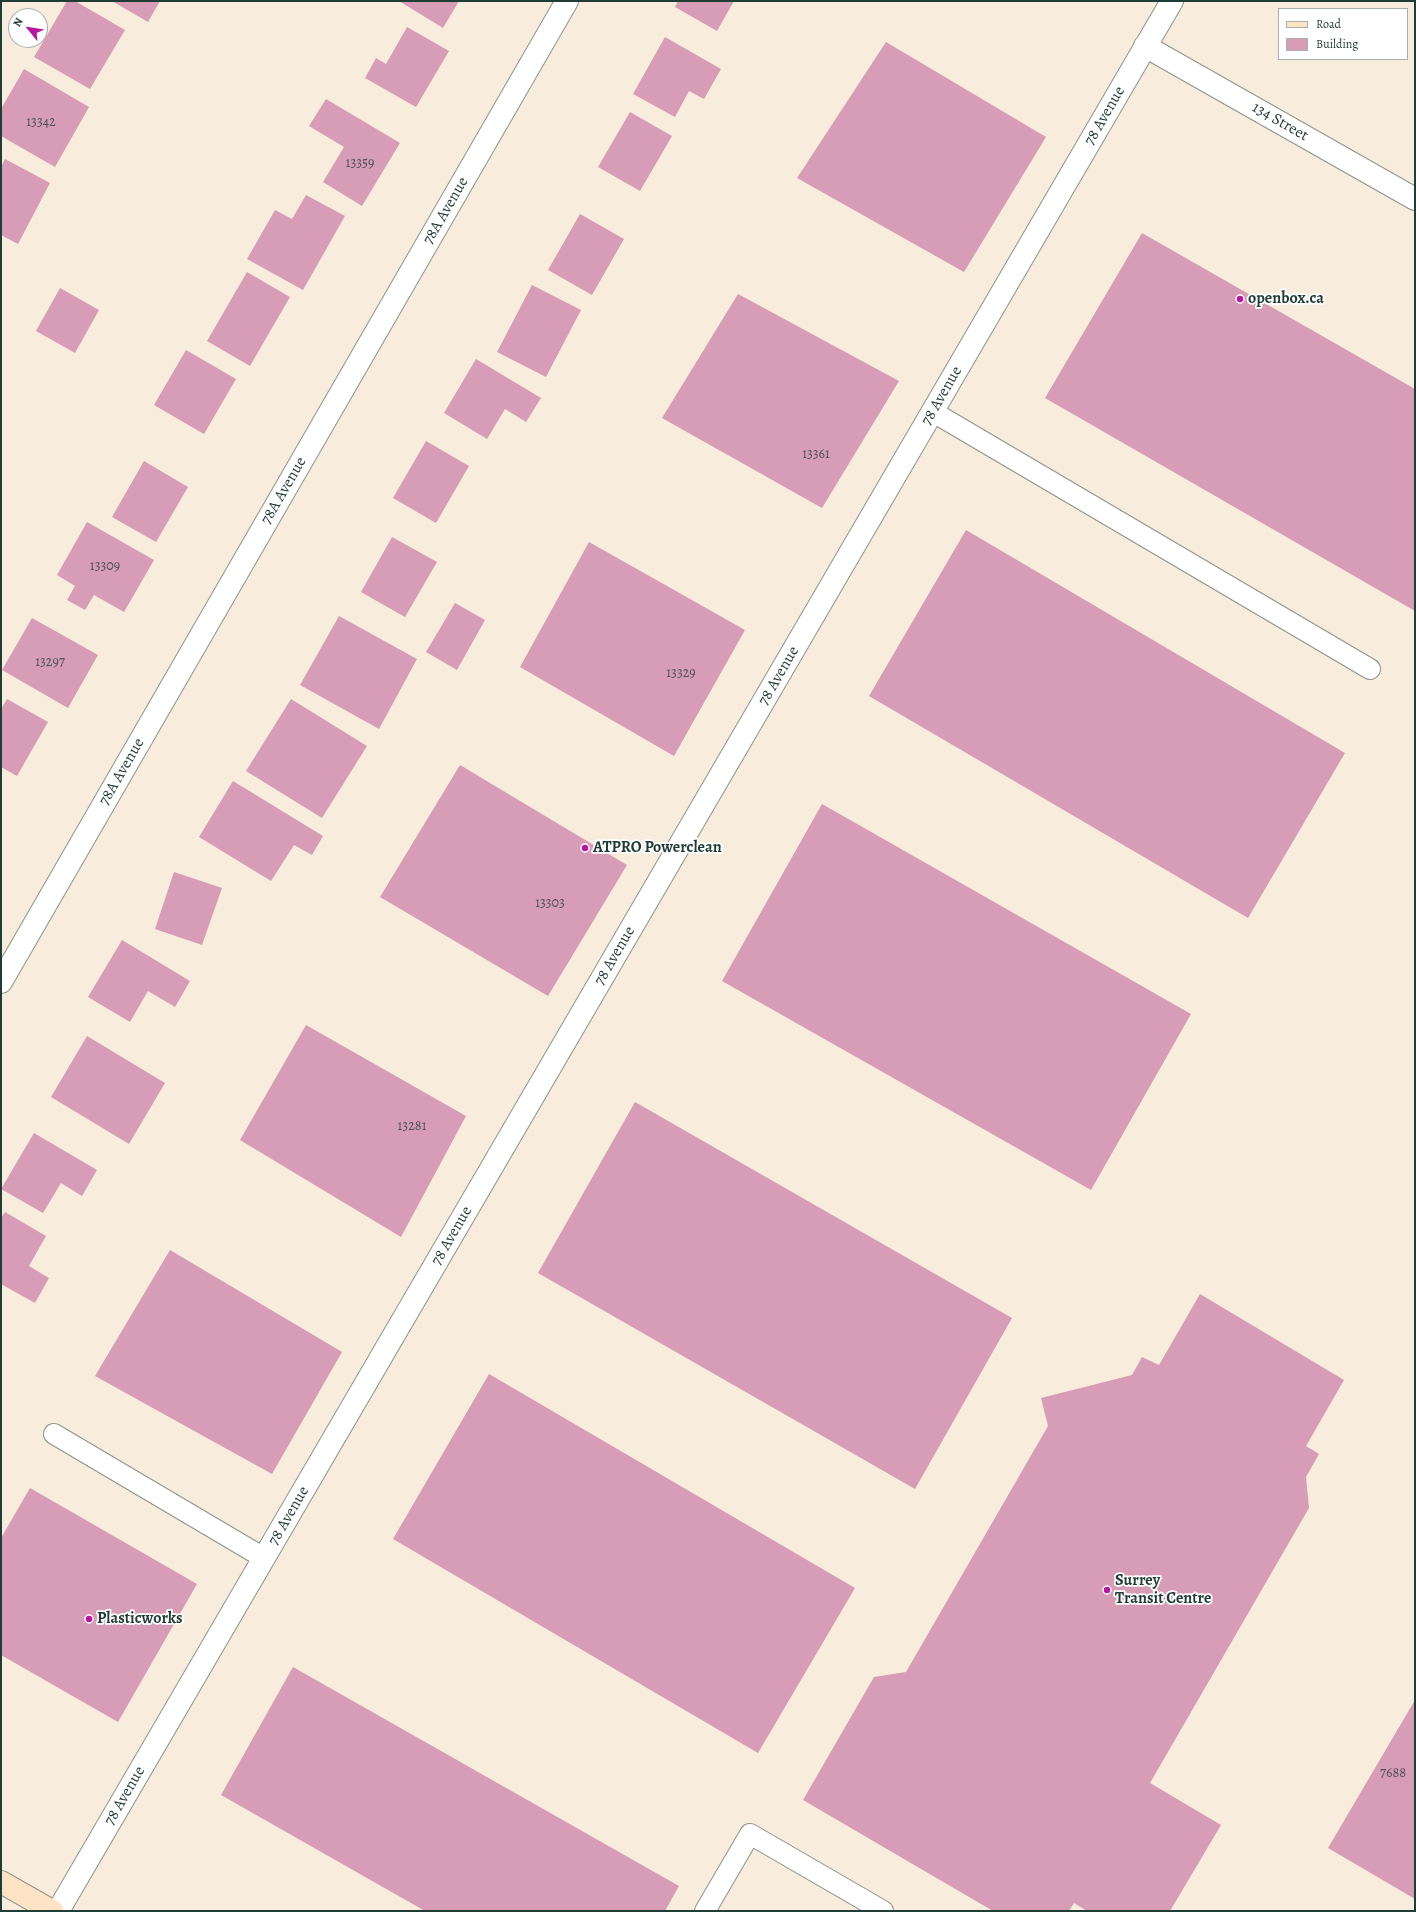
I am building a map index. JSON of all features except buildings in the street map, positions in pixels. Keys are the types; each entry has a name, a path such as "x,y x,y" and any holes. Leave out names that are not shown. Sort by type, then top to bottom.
{"main road":[{"path":"1,1882 52,1911"}],"street":[{"name":"78A Avenue","path":"1,982 567,1"},
{"name":"78 Avenue","path":"58,1911 1172,1"},
{"name":"134 Street","path":"1145,46 1415,199"}],"lane":[{"path":"933,412 1370,668"},
{"path":"54,1434 264,1558"},
{"path":"705,1911 750,1834 883,1911"}],"place":[{"name":"openbox.ca","path":"1240,299"},
{"name":"ATPRO Powerclean","path":"585,848"},
{"name":"Surrey Transit Centre","path":"1107,1590"},
{"name":"Plasticworks","path":"89,1619"}]}
